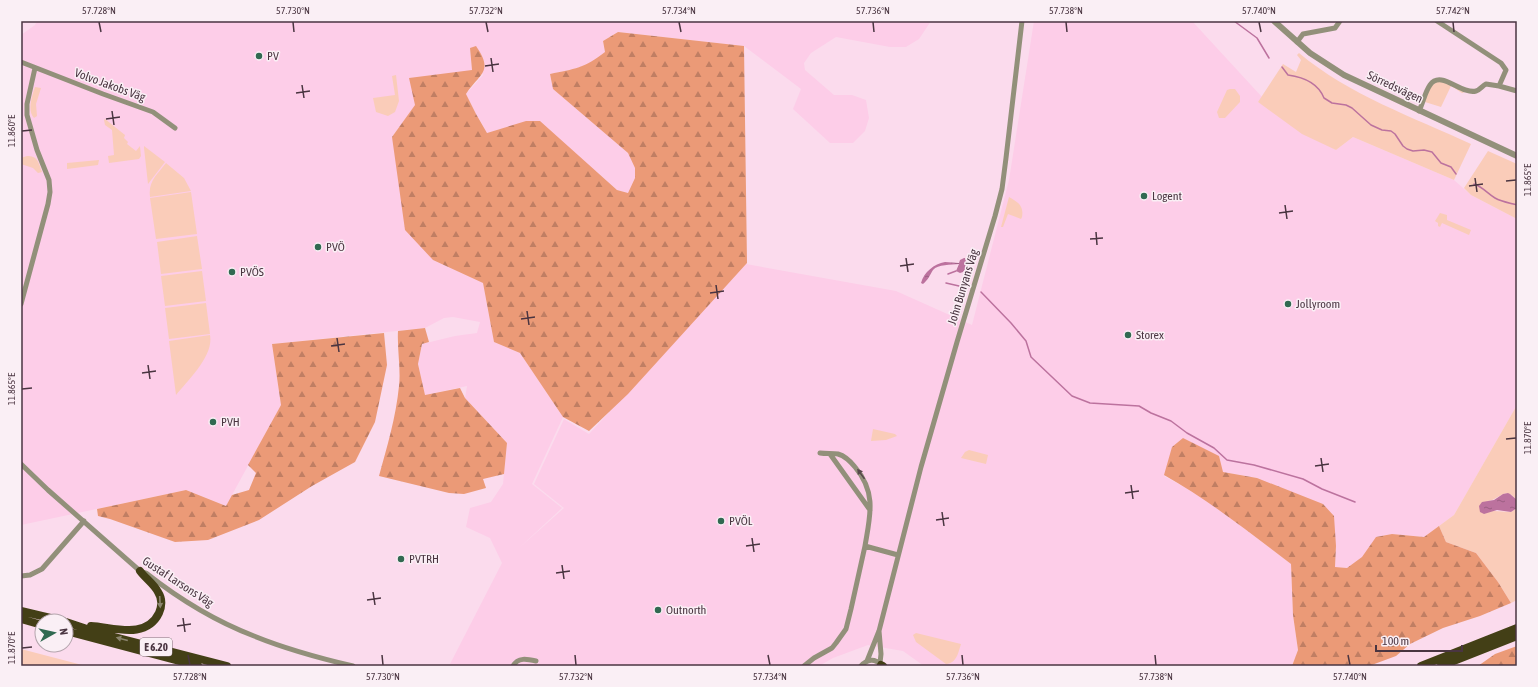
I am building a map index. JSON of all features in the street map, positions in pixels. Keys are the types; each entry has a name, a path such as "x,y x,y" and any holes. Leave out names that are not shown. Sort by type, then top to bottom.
{"highway":[{"path":"85,627 92,626 133,630 143,627 154,620 161,609 160,596 156,589 140,571"},
{"name":"E 6.20","path":"21,611 34,614"},
{"path":"21,619 34,623"},
{"name":"E 6.20","path":"74,624 99,633 227,666"},
{"path":"1421,666 1517,628"},
{"name":"E 6.20","path":"74,633 198,666"},
{"path":"1441,666 1517,636"}],"street":[{"name":"John Bunyans Väg","path":"867,661 878,631 956,342 995,216 1002,188 1022,21"},
{"name":"Sörredsvägen","path":"1274,21 1297,42 1344,75 1517,156"},
{"path":"1297,42 1303,34 1335,28 1340,21"},
{"path":"1437,21 1501,63 1506,70 1499,86"},
{"path":"21,62 35,68 27,104 27,115 37,150 49,180 50,192 21,304"},
{"name":"Volvo Jakobs Väg","path":"35,68 153,112 175,128"},
{"path":"1419,111 1429,86 1436,80 1447,81 1469,92 1478,90 1486,84 1499,86 1517,92"},
{"path":"804,666 814,658 832,648 846,629 865,546 870,510 870,495 868,486 860,472 853,464 837,453 820,453"},
{"path":"830,454 870,510"},
{"name":"Gustaf Larsons Väg","path":"21,464 48,490 140,571 146,573 190,604 235,628 282,647 353,666"},
{"path":"21,576 30,575 42,569 84,521"},
{"path":"865,546 898,555"},
{"name":"John Bunyans Väg","path":"878,631 882,665"},
{"path":"513,666 521,659 536,661"},
{"path":"860,666 867,661 875,660 882,665"}],"shaded area":[{"path":"37,21 931,21 919,39 906,47 890,47 836,37 811,53 804,63 805,70 834,95 852,95 866,100 869,118 865,131 853,143 830,143 793,109 801,89 744,46 618,32 603,41 605,52 591,63 578,68 550,74 553,89 628,153 635,168 635,178 628,193 617,190 596,171 500,129 487,133 466,94 483,75 470,48 472,70 415,105 392,137 433,260 483,283 494,342 520,353 563,417 532,484 562,508 518,549 564,508 534,484 564,419 589,434 746,264 896,291 972,325 1009,180 1034,21 1192,21 1262,97 1258,102 1336,150 1353,137 1454,180 1471,195 1517,219 1517,405 1454,515 1424,537 1392,534 1377,537 1362,558 1347,568 1335,567 1336,546 1257,478 1223,472 1164,476 1217,508 1291,564 1293,615 1298,650 1292,666 924,666 903,651 868,645 833,658 819,666 449,666 502,563 490,538 466,527 470,508 491,502 503,484 507,443 465,398 467,386 425,395 418,364 422,344 455,336 477,333 480,322 453,317 444,318 425,328 272,344 281,405 226,506 186,490 21,525 21,35 35,25"},
{"path":"1299,53 1318,68 1360,93 1471,144 1454,180 1353,137 1336,150 1302,134 1258,102 1283,64 1296,72 1301,60 1297,55"},
{"path":"396,75 399,101 395,112 388,116 376,112 373,98 395,95 392,76"},
{"path":"1437,81 1454,85 1464,93 1451,86 1441,107 1425,102 1429,88"},
{"path":"35,87 41,88 36,104 37,116 34,118 30,107"},
{"path":"1235,89 1240,96 1240,102 1225,118 1219,118 1217,112 1227,90"},
{"path":"105,119 125,135 124,138 128,142 127,144 136,151 140,146 141,156 139,159 109,163 108,156 114,155 112,130 105,125"},
{"path":"144,146 165,162 148,184 144,148"},
{"path":"1488,151 1517,164 1517,219 1471,195 1464,188"},
{"path":"27,156 34,157 36,159 42,172 38,173 33,168 21,164 21,158"},
{"path":"99,160 98,165 67,169 67,163"},
{"path":"166,163 184,178 191,191 150,197 150,187 152,182"},
{"path":"191,192 197,234 156,239 150,198"},
{"path":"1009,197 1020,205 1022,217 1021,219 1008,214 1003,227 1001,227"},
{"path":"1440,213 1447,215 1447,220 1471,230 1469,235 1442,223 1440,227 1438,226 1438,223 1435,221"},
{"path":"197,236 202,269 161,274 157,242"},
{"path":"202,271 206,301 165,306 161,276"},
{"path":"206,303 210,334 169,339 165,308"},
{"path":"210,335 208,351 204,359 176,395 169,341"},
{"path":"1517,405 1517,500 1507,493 1487,501 1494,511 1511,512 1517,508 1517,600 1511,603 1498,582 1476,553 1446,542 1439,526 1454,515"},
{"path":"873,429 895,434 897,436 886,440 871,441"},
{"path":"969,450 988,455 986,464 961,458 965,452"},
{"path":"916,633 961,644 955,660 946,664 916,642 913,635"},
{"path":"21,649 86,666 21,666"}],"green space":[{"path":"618,32 744,46 747,263 628,394 589,431 563,417 520,353 494,342 483,283 433,260 405,230 392,137 415,105 409,78 472,70 470,48 476,46 484,62 483,72 466,94 487,133 526,121 540,121 617,190 628,193 635,178 635,168 628,153 553,89 550,74 585,65 598,57 605,52 603,41"},
{"path":"425,328 429,342 422,344 418,364 425,395 460,388 465,398 507,443 504,474 483,479 486,488 464,494 449,493 379,476 391,432 398,398 400,373 398,331"},
{"path":"384,333 387,365 375,422 355,462 312,486 259,520 208,540 175,542 98,516 97,509 186,490 226,506 232,495 249,490 256,473 248,465 281,405 272,344"},
{"path":"1183,438 1219,456 1223,472 1257,478 1323,504 1334,516 1336,546 1335,567 1347,568 1362,557 1376,537 1392,534 1424,537 1439,526 1446,542 1476,553 1498,582 1511,603 1480,616 1443,628 1410,644 1396,656 1369,666 1292,666 1298,650 1293,615 1291,564 1213,506 1164,475 1172,447"},
{"path":"1517,646 1517,666 1478,666 1495,654"}],"water":[{"path":"964,258 966,263 963,272 960,273 956,271 959,264 941,266 935,268 925,282 923,284 921,283 924,275 933,267 945,262 959,263 960,260"},
{"path":"1508,493 1517,500 1517,508 1511,512 1497,510 1484,514 1480,512 1479,506 1482,502 1494,500 1503,494"}],"waterway":[{"path":"1234,21 1257,38 1269,58"},
{"path":"1282,67 1288,75 1299,77 1314,85 1318,88 1324,98 1332,103 1346,105 1352,108 1371,125 1382,130 1391,131 1407,149 1413,151 1424,150 1432,152 1441,163 1451,167 1456,174"},
{"path":"1474,184 1498,199 1517,205"},
{"path":"948,274 956,271"},
{"path":"946,283 959,286"},
{"path":"981,292 1026,341 1031,357 1072,396 1090,403 1139,406 1151,413 1171,421 1187,433 1214,448 1227,460 1254,465 1303,479 1322,489 1355,502"}],"place":[{"name":"PV","path":"259,56"},
{"name":"Logent","path":"1144,196"},
{"name":"PVÖ","path":"318,247"},
{"name":"PVÖS","path":"232,272"},
{"name":"Jollyroom","path":"1288,304"},
{"name":"Storex","path":"1128,335"},
{"name":"PVH","path":"213,422"},
{"name":"PVÖL","path":"721,521"},
{"name":"PVTRH","path":"401,559"},
{"name":"Outnorth","path":"658,610"}]}
